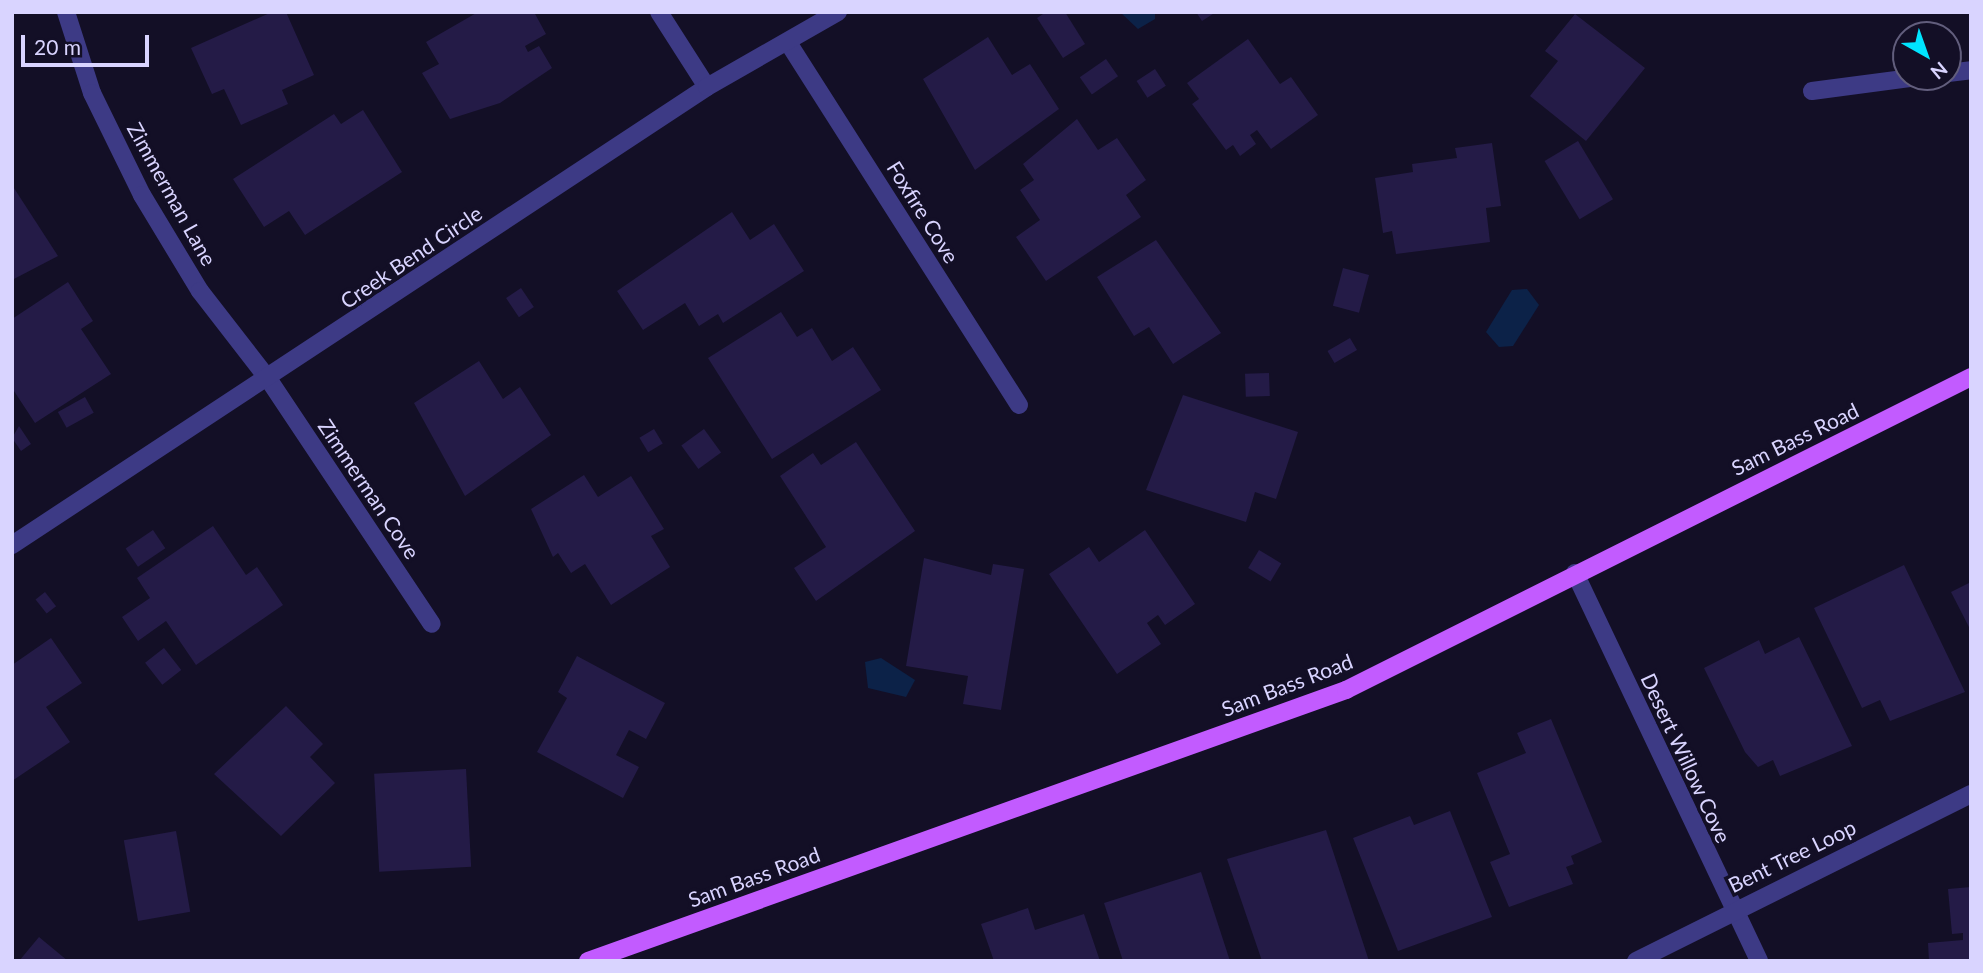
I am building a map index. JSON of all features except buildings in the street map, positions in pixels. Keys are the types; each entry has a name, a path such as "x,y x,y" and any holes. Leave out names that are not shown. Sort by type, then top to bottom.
{"main road":[{"name":"Sam Bass Road","path":"588,961 1346,690 1971,377"}],"street":[{"name":"Zimmerman Lane","path":"66,12 92,93 142,195 200,291 269,380"},
{"path":"659,12 706,87"},
{"name":"Creek Bend Circle","path":"12,545 269,380 706,87 789,44 838,12"},
{"name":"Foxfire Cove","path":"789,44 1019,405"},
{"path":"1812,91 1892,81"},
{"name":"Zimmerman Cove","path":"269,380 432,624"},
{"name":"Desert Willow Cove","path":"1575,573 1732,911 1759,961"},
{"name":"Bent Tree Loop","path":"1636,961 1971,794"}],"water":[{"path":"1120,12 1155,12 1155,19 1138,29"},
{"path":"1527,289 1539,305 1513,346 1499,347 1486,332 1512,290"},
{"path":"881,658 915,680 906,697 868,688 865,662"}]}
